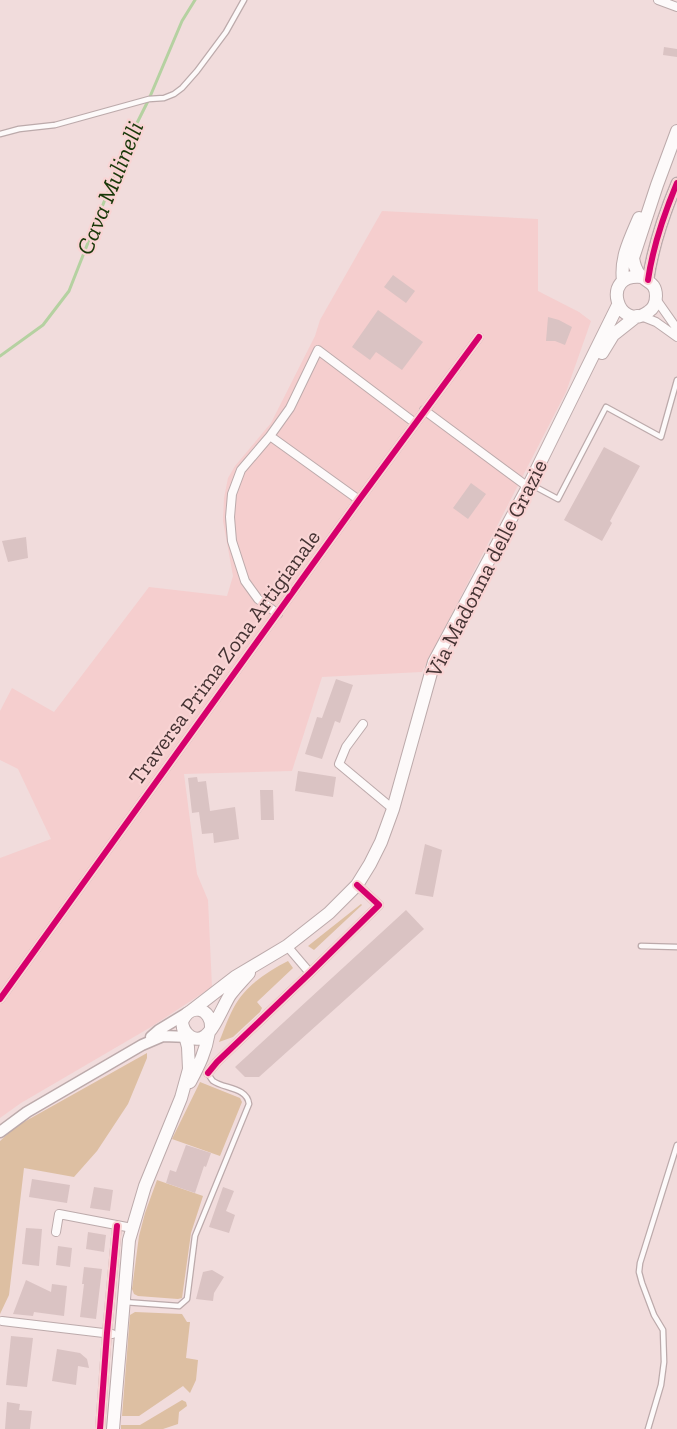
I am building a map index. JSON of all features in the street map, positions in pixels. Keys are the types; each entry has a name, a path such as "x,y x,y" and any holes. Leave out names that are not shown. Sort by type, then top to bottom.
{"main road":[{"path":"554,434 614,335 639,316 650,312 655,304 655,289 635,269 633,258 677,131"},
{"path":"623,281 623,258 639,216 657,185"},
{"path":"639,316 626,314 618,305 617,292 623,281 635,276 645,278"},
{"path":"554,434 618,305"},
{"name":"Via Madonna delle Grazie","path":"189,1012 235,977 287,946 329,913 357,885 381,842 393,809 434,662 554,434"},
{"path":"186,1034 194,1038 202,1037 210,1030 230,996 255,966"},
{"path":"113,1429 129,1240 145,1186 181,1098 189,1069 188,1047 182,1022 189,1012 196,1010 205,1012 210,1019 206,1047 201,1063 181,1098"}],"street":[{"path":"658,0 677,7"},
{"path":"645,278 662,220 677,183"},
{"path":"656,299 677,329"},
{"path":"639,316 656,322 677,337"},
{"name":"Traversa Prima Zona Artigianale","path":"0,999 479,337"},
{"path":"278,614 258,599 245,581 232,541 230,517 232,494 241,470 290,408 318,350 415,423"},
{"path":"424,410 529,485"},
{"path":"270,436 359,500"},
{"path":"363,724 346,747 339,764 393,809"},
{"path":"208,1073 378,905 357,885"},
{"path":"287,946 310,973"},
{"path":"142,1045 159,1030 189,1012"},
{"path":"0,1132 27,1112 142,1045 163,1036 186,1034"},
{"path":"56,1232 59,1214 132,1228"},
{"path":"100,1429 117,1226"},
{"path":"2,1321 121,1334"}],"lane":[{"path":"0,134 19,129 55,125 174,94 197,71 226,32 244,0"},
{"path":"529,485 558,499 606,407 661,437 677,380"},
{"path":"641,946 677,946"},
{"path":"124,1302 179,1306 187,1299 195,1236 249,1104 243,1094 212,1081 208,1073"},
{"path":"648,1429 661,1385 664,1362 663,1330 654,1315 639,1272 677,1145"}],"shaded area":[{"path":"382,211 538,219 538,291 579,312 591,321 566,392 422,672 322,677 292,771 184,774 197,874 208,900 212,987 151,1027 21,1103 0,1118 0,858 51,839 18,769 0,760 0,711 12,688 54,712 149,587 227,596 233,576 223,521 228,478 235,466 271,423 315,336 320,320"},
{"path":"361,904 314,950 308,946"},
{"path":"288,961 293,968 257,1002 262,1008 260,1012 233,1037 219,1042 232,1011 244,992 265,974"},
{"path":"147,1053 128,1104 97,1151 74,1177 24,1168 9,1295 0,1314 0,1141 15,1127"},
{"path":"200,1082 240,1098 242,1102 220,1156 172,1139"},
{"path":"157,1180 203,1196 191,1233 182,1298 178,1299 138,1296 132,1289 139,1236"},
{"path":"135,1312 182,1314 187,1322 190,1322 186,1358 198,1360 196,1380 190,1393 183,1386 139,1416 122,1416 130,1315"},
{"path":"182,1400 187,1406 179,1412 178,1424 163,1429 121,1429 121,1425 140,1425"}],"building":[{"path":"664,47 677,49 677,57 663,55"},
{"path":"393,275 415,291 406,303 384,287"},
{"path":"378,310 423,342 402,370 376,352 370,360 352,347"},
{"path":"548,317 572,327 565,345 555,341 546,341"},
{"path":"604,447 640,466 610,521 612,523 602,541 564,520"},
{"path":"471,483 486,494 468,519 453,508"},
{"path":"26,537 28,558 8,562 2,541"},
{"path":"336,679 353,685 340,723 335,721 322,759 305,754 317,717 322,718"},
{"path":"298,771 336,777 333,797 295,791"},
{"path":"197,777 198,782 206,781 210,811 235,807 239,839 214,843 213,833 202,834 199,812 192,813 188,778"},
{"path":"260,790 273,790 274,820 261,820"},
{"path":"425,844 442,850 433,897 415,894"},
{"path":"406,910 424,929 259,1077 245,1077 235,1067"},
{"path":"186,1145 211,1153 195,1193 166,1183 170,1170 176,1172"},
{"path":"32,1179 70,1185 67,1203 29,1197"},
{"path":"94,1187 113,1190 110,1211 90,1208"},
{"path":"223,1187 234,1191 226,1211 235,1215 229,1233 209,1227"},
{"path":"26,1228 42,1229 39,1266 22,1264"},
{"path":"88,1232 106,1235 104,1252 86,1249"},
{"path":"58,1246 72,1248 70,1267 56,1265"},
{"path":"84,1267 102,1269 96,1319 80,1317"},
{"path":"212,1270 224,1277 214,1293 213,1301 196,1299 203,1272"},
{"path":"26,1280 51,1292 52,1284 67,1286 64,1316 34,1312 33,1316 13,1314"},
{"path":"11,1336 33,1338 27,1387 6,1385"},
{"path":"57,1349 80,1353 87,1359 89,1368 78,1366 76,1385 52,1381"},
{"path":"7,1402 20,1404 19,1410 32,1411 30,1429 5,1429"}],"waterway":[{"name":"Cava Mulinelli","path":"0,356 43,325 69,291 128,141 149,99 182,21 195,0"}],"cycle path":[{"path":"648,280 660,230 677,183"},
{"path":"0,999 479,337"},
{"path":"208,1073 379,905 357,885"},
{"path":"100,1429 117,1226"}]}
